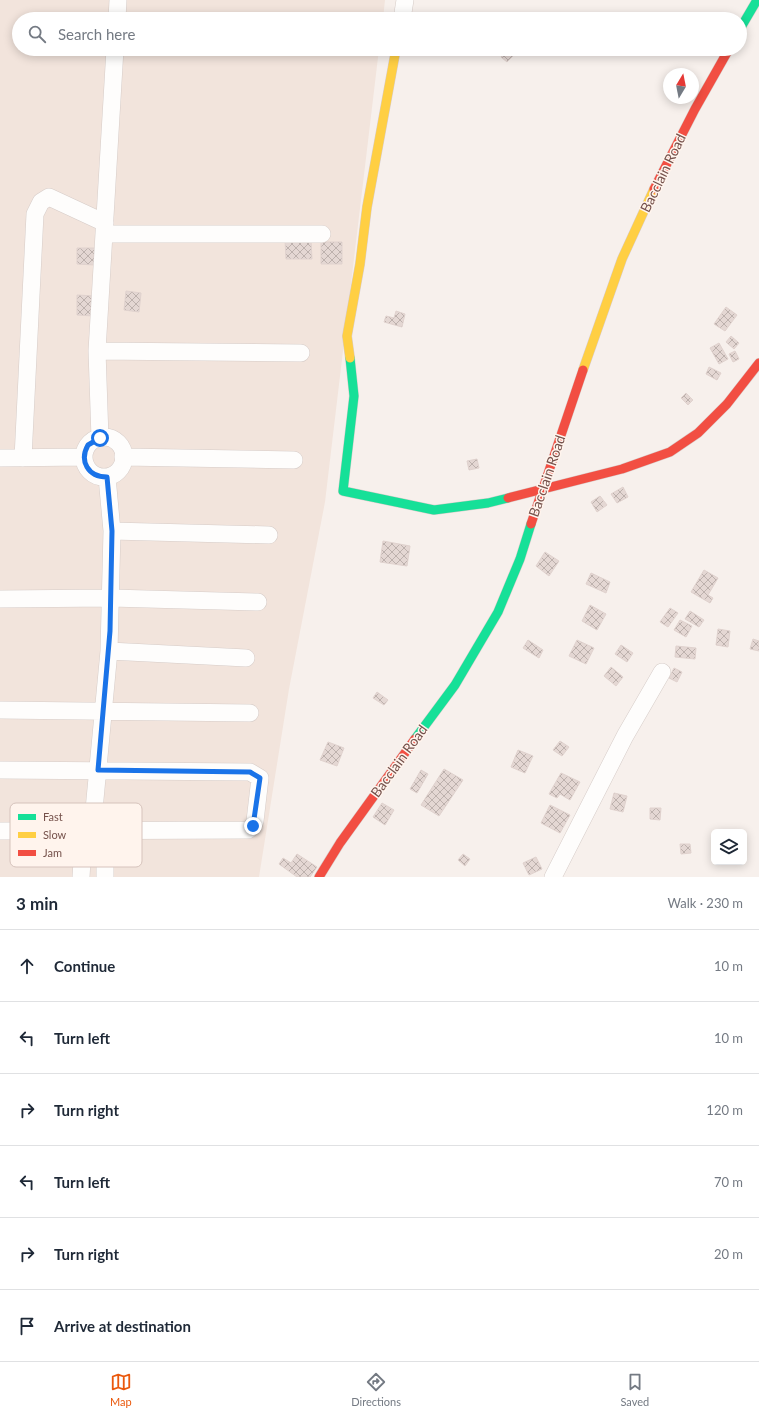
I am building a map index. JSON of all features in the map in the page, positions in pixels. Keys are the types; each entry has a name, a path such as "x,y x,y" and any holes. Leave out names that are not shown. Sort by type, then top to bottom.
{"main road":[{"path":"747,17 757,0"},
{"path":"395,56 367,207 360,264 347,336 354,396 343,491 434,510 488,503 622,469 670,452 698,433 727,404 759,363"},
{"name":"Bacclain Road","path":"319,877 340,843 380,786 455,685 498,612 520,559 542,489 622,259 660,178 725,56"}],"street":[{"path":"117,12 118,0"},
{"path":"403,12 405,0"},
{"path":"744,12 745,0"},
{"path":"100,438 97,351 115,56"},
{"path":"23,458 35,214 41,202 49,197 104,228 322,234"},
{"path":"97,351 300,353"},
{"path":"100,438 106,438 119,444 123,457 119,470 107,477 94,475 88,470 84,458 88,445 100,438"},
{"path":"123,457 294,460"},
{"path":"0,458 84,458"},
{"path":"95,803 109,651 111,598 112,531 107,477"},
{"path":"112,531 269,535"},
{"path":"0,599 111,598 258,602"},
{"path":"109,651 246,658"},
{"path":"553,877 625,736 662,672"},
{"path":"0,710 250,714"},
{"path":"0,770 250,772 260,778 255,821 253,826 248,830 142,831"},
{"path":"81,877 82,867"}],"shaded area":[{"path":"0,0 385,0 384,12 12,12 12,56 378,56 325,502 289,689 259,877 0,877"}],"building":[{"path":"502,56 513,56 507,62 501,57"},
{"path":"285,240 311,240 312,259 286,259"},
{"path":"321,242 342,242 342,264 321,264"},
{"path":"77,248 96,248 95,265 77,264"},
{"path":"126,291 141,293 139,312 124,310"},
{"path":"77,295 94,296 94,316 77,315"},
{"path":"726,307 737,315 725,331 714,324"},
{"path":"396,311 405,314 402,327 384,322 386,316 394,318"},
{"path":"731,336 739,343 734,349 726,342"},
{"path":"719,343 728,359 719,364 710,348"},
{"path":"735,351 739,359 733,362 729,354"},
{"path":"709,367 721,373 717,380 706,374"},
{"path":"686,393 693,400 688,405 681,398"},
{"path":"477,459 479,468 469,470 467,461"},
{"path":"623,487 628,497 617,503 611,494"},
{"path":"600,496 607,505 597,512 591,502"},
{"path":"383,541 410,546 407,566 380,562"},
{"path":"545,552 559,561 549,576 536,566"},
{"path":"704,570 718,578 708,595 713,598 710,603 691,592"},
{"path":"591,573 610,582 606,593 586,584"},
{"path":"590,605 606,614 597,630 582,621"},
{"path":"670,608 678,613 668,627 660,622"},
{"path":"690,611 704,620 699,627 685,619"},
{"path":"680,620 692,626 686,637 674,630"},
{"path":"718,629 730,631 728,647 716,645"},
{"path":"753,639 759,641 759,651 750,649"},
{"path":"528,640 543,650 539,658 523,648"},
{"path":"577,640 594,648 586,664 569,656"},
{"path":"621,645 633,653 627,662 615,654"},
{"path":"676,646 696,648 695,659 675,657"},
{"path":"611,667 623,677 616,686 604,676"},
{"path":"674,668 682,672 677,682 669,678"},
{"path":"377,692 388,700 384,705 373,698"},
{"path":"560,741 569,747 562,756 553,750"},
{"path":"328,742 344,748 337,766 320,760"},
{"path":"518,750 533,756 525,773 511,767"},
{"path":"444,769 463,780 439,816 421,805"},
{"path":"421,770 428,774 417,793 410,789"},
{"path":"561,773 580,782 570,800 560,794 557,798 549,794"},
{"path":"614,793 627,796 623,812 610,809"},
{"path":"382,803 394,810 385,825 373,817"},
{"path":"550,805 570,815 560,833 541,823"},
{"path":"650,808 661,808 660,820 650,819"},
{"path":"680,844 690,844 691,853 681,854"},
{"path":"297,854 317,867 310,877 297,877 279,864 283,858 291,863"},
{"path":"463,854 470,859 465,866 458,860"},
{"path":"536,857 542,869 529,875 523,863"}],"traffic: fast":[{"path":"747,17 757,0"},
{"path":"350,358 354,396 343,491 434,510 488,503 508,498"},
{"path":"415,739 455,685 498,612 520,559 531,524"}],"traffic: slow":[{"path":"350,358 347,336 360,264 367,207 395,56"},
{"path":"583,370 622,259 654,189"}],"traffic: jam":[{"path":"654,189 695,109 725,56"},
{"path":"508,498 622,469 670,452 698,433 727,404 759,363"},
{"path":"531,524 583,370"},
{"path":"319,877 340,843 415,739"}],"route":[{"path":"100,438 93,440 88,445 84,458 88,470 94,475 107,477 112,531 109,651 98,770 250,772 256,774 260,778 255,821 253,826"}]}
